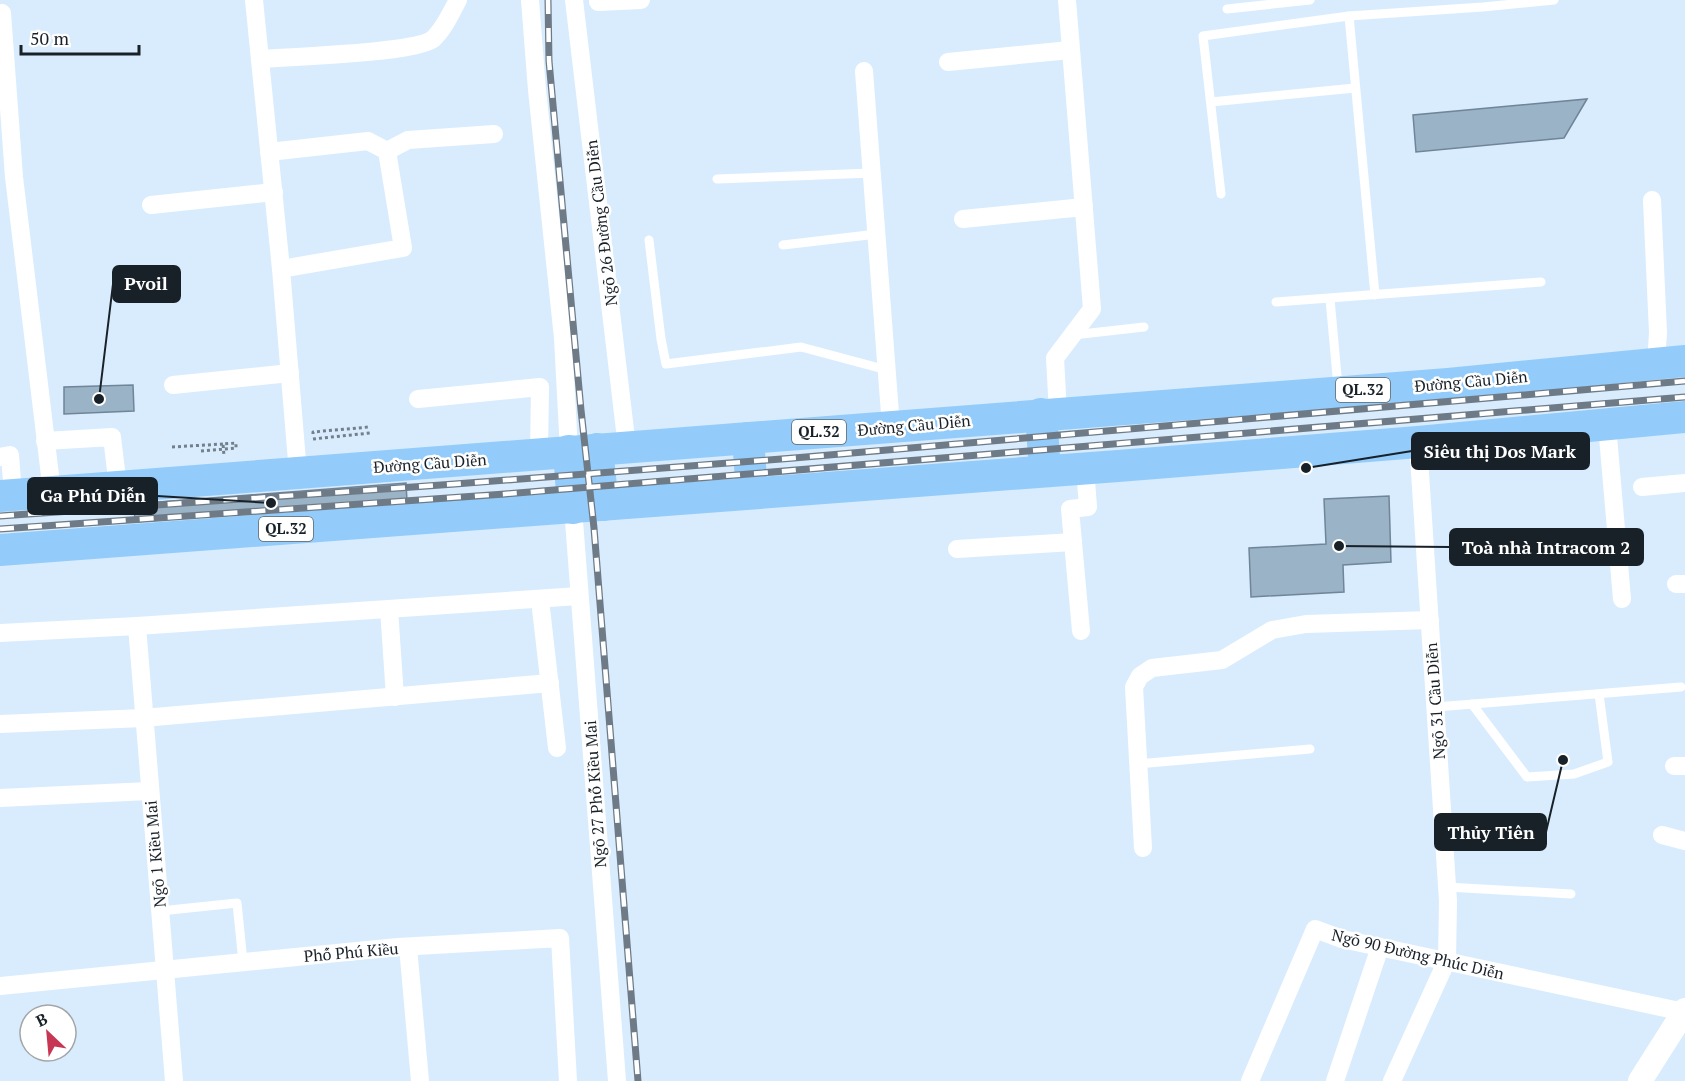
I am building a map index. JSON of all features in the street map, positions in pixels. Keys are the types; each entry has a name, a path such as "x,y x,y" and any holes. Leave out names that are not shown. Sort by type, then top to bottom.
{"highway":[{"name":"Đường Cầu Diễn","path":"6,496 1460,383 1671,362"},
{"path":"1044,471 1050,414"},
{"name":"QL.32","path":"0,550 1418,442 1685,417"},
{"path":"748,438 752,493"},
{"path":"583,450 588,506"}],"street":[{"path":"254,0 281,269 298,473"},
{"path":"260,59 401,49 432,40 448,19 458,0"},
{"path":"530,0 563,338 583,450"},
{"name":"Ngõ 26 Đường Cầu Diễn","path":"574,0 583,450"},
{"path":"598,0 598,2 641,0"},
{"path":"1050,414 1055,358 1092,309 1066,0"},
{"path":"2,13 8,189 52,492"},
{"path":"948,62 1070,50"},
{"path":"864,70 891,427"},
{"path":"387,151 408,140 494,134"},
{"path":"269,152 368,141 387,151"},
{"path":"281,269 403,248 387,151"},
{"path":"152,206 273,192"},
{"path":"1652,200 1658,333 1671,362"},
{"path":"963,219 1084,207"},
{"path":"173,385 290,373"},
{"path":"418,399 540,387 583,450"},
{"path":"1607,425 1622,599"},
{"path":"45,441 112,436 118,487"},
{"name":"Ngõ 31 Cầu Diễn","path":"1418,442 1447,887 1447,960"},
{"path":"0,457 10,456 6,496"},
{"path":"1081,631 1070,509 1088,507 1085,468"},
{"path":"1642,487 1685,483"},
{"name":"Ngõ 27 Phố Kiều Mai","path":"588,506 579,596 617,1081"},
{"path":"957,549 1073,542"},
{"path":"0,633 579,596"},
{"path":"540,600 557,748"},
{"path":"389,609 394,697"},
{"path":"1143,848 1134,687 1140,676 1152,668 1222,660 1272,630 1306,624 1430,620"},
{"name":"Ngõ 1 Kiều Mai","path":"136,626 174,1081"},
{"path":"0,724 144,718 550,683"},
{"path":"0,798 150,791"},
{"path":"1662,835 1685,841"},
{"name":"Ngõ 90 Đường Phúc Diễn","path":"1250,1081 1315,929 1342,939 1684,1011"},
{"name":"Phố Phú Kiều","path":"0,986 408,947 560,938 568,1081"},
{"path":"408,947 420,1081"},
{"path":"1335,1081 1380,947"},
{"path":"1392,1081 1447,960"},
{"path":"1640,1081 1684,1011"}],"lane":[{"path":"1227,9 1310,0"},
{"path":"1221,194 1203,36 1349,16 1554,0"},
{"path":"1349,16 1375,295"},
{"path":"1211,102 1355,88"},
{"path":"717,179 872,173"},
{"path":"783,245 877,234"},
{"path":"649,240 660,339 666,364 801,347 887,370"},
{"path":"1276,302 1541,282"},
{"path":"1330,299 1339,392"},
{"path":"1073,335 1144,327"},
{"path":"1436,707 1682,687"},
{"path":"1472,704 1527,777 1574,774 1608,762 1599,693"},
{"path":"1137,764 1310,749"},
{"path":"1447,887 1571,894"},
{"path":"160,911 237,903 243,962"}],"path":[{"path":"313,432 369,427"},
{"path":"313,439 370,433"},
{"path":"201,451 236,448 236,443"},
{"path":"172,447 223,444"}],"building":[{"path":"1587,99 1564,138 1416,152 1413,115"},
{"path":"133,385 134,411 64,414 64,387"},
{"path":"406,483 407,501 135,522 134,504"},
{"path":"1389,496 1391,562 1343,565 1344,592 1251,597 1249,548 1326,544 1324,499"}],"railway":[{"path":"548,0 549,61 594,528 638,1081"},
{"path":"0,516 794,458 1685,381"},
{"path":"0,529 505,494 1685,397"}],"place":[{"name":"Pvoil","path":"99,399"},
{"name":"Siêu thị Dos Mark","path":"1306,468"},
{"name":"Ga Phú Diễn","path":"271,503"},
{"name":"Toà nhà Intracom 2","path":"1339,546"},
{"name":"Thủy Tiên","path":"1563,760"}]}
